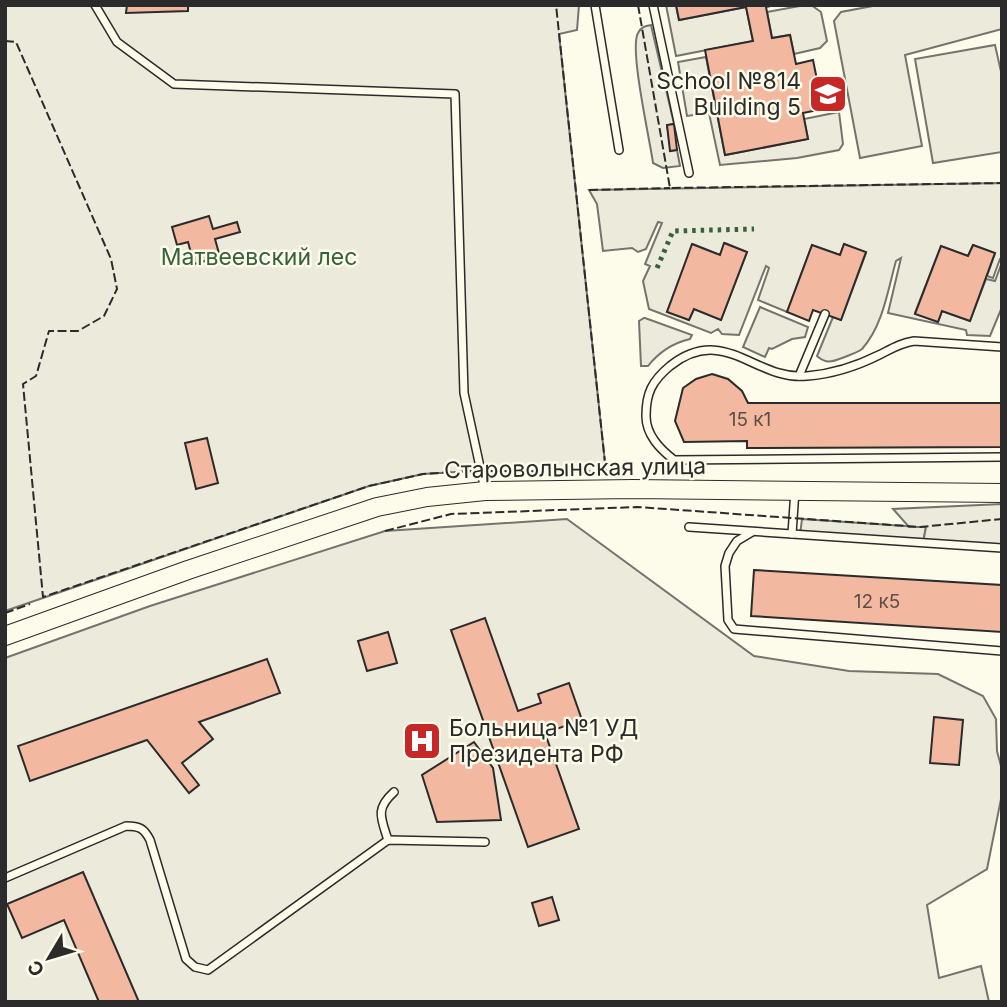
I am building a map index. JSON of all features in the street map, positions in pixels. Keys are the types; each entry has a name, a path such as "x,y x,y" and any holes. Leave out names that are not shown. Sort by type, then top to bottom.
{"street":[{"name":"Староволынская улица","path":"5,636 188,570 377,507 427,497 485,491 795,490 1002,493"}],"lane":[{"path":"95,5 117,42 174,84 455,94 464,393 485,491"},
{"path":"595,5 619,150"},
{"path":"653,5 689,173"},
{"path":"799,376 825,314"},
{"path":"1002,347 903,342 857,365 832,372 799,376 757,366 734,353 695,352 678,360 652,384 646,399 646,422 653,438 662,451 674,460 1002,457"},
{"path":"792,534 795,490"},
{"path":"689,527 1002,548"},
{"path":"752,531 737,541 725,566 728,620 734,629 1002,651"},
{"path":"388,840 381,810 384,801 394,792"},
{"path":"5,878 126,826 137,826 146,832 150,840 186,959 195,967 208,970 388,840 485,842"}],"green space":[{"name":"Матвеевский лес","path":"5,5 579,5 577,30 559,34 606,472 474,471 423,474 369,486 5,611"},
{"path":"666,5 676,5 679,20 746,7 753,41 676,56"},
{"path":"811,5 821,12 827,41 820,48 794,54 790,35 772,38 767,12"},
{"path":"878,5 1002,5 1002,29 905,55 922,146 860,158 834,21 841,12"},
{"path":"651,25 674,124 667,125 671,151 677,150 680,166 663,168 653,163 636,57 638,33 643,27"},
{"path":"995,45 1002,76 1002,152 933,163 915,59"},
{"path":"706,57 725,155 808,139 804,119 839,112 843,144 839,150 797,158 720,165 709,113 687,116 678,62"},
{"path":"1002,183 1002,259 993,278 987,276 995,253 973,245 968,256 941,246 915,313 938,322 942,311 970,321 986,279 995,281 1002,262 1002,307 990,336 967,335 966,330 888,313 901,258 896,261 884,307 869,340 855,353 826,361 817,356 833,317 841,320 866,253 844,244 840,255 812,245 787,312 758,300 769,268 766,266 739,335 722,334 718,329 711,333 649,309 643,281 650,266 645,264 662,223 658,222 646,249 638,252 632,248 603,251 597,204 589,190","holes":["725,243 747,252 721,320 694,309 689,320 667,312 693,244 720,255"]},
{"path":"760,307 808,327 805,337 769,348 765,357 743,347"},
{"path":"644,318 692,335 690,339 657,356 648,366 641,366 639,321"},
{"name":"Больница №1 УД Президента РФ","path":"567,519 754,656 849,671 938,674 983,696 996,719 997,751 1002,770 1002,794 987,869 927,905 939,978 981,966 989,1002 5,1002 5,658 150,606 385,531"},
{"path":"802,519 926,527 923,543 800,535"}],"shaded area":[{"path":"1002,504 1002,548 923,543 926,527 909,527 893,509"}],"building":[{"path":"127,5 188,5 188,11 126,13"},
{"path":"676,5 775,5 766,7 772,38 790,35 796,64 813,60 823,109 803,113 808,139 725,155 705,50 753,41 746,7 679,20"},
{"path":"674,124 677,150 670,151 667,125"},
{"path":"209,216 213,229 237,222 240,232 215,239 220,257 194,264 188,242 177,245 172,227"},
{"path":"724,243 747,252 721,320 694,309 689,320 667,312 692,244 720,255"},
{"path":"844,244 866,252 841,320 813,310 809,321 787,312 812,245 840,255"},
{"path":"973,245 995,253 970,321 942,311 938,322 915,314 941,246 968,256"},
{"path":"712,374 728,379 742,391 748,403 1002,403 1002,447 747,448 747,441 684,442 675,421 683,388 696,379"},
{"path":"207,438 218,483 196,489 185,443"},
{"path":"754,570 1002,585 1002,632 751,616"},
{"path":"485,618 518,711 541,703 538,694 569,683 582,720 545,733 579,829 528,847 451,630"},
{"path":"388,632 397,663 367,671 358,641"},
{"path":"267,659 280,693 199,722 213,739 182,763 199,785 189,793 147,740 30,781 18,746"},
{"path":"934,717 963,720 959,765 930,763"},
{"path":"474,742 493,768 501,820 437,822 422,775"},
{"path":"83,872 139,1002 99,1002 64,920 22,938 7,904"},
{"path":"552,897 559,920 539,926 532,903"}],"hedge":[{"path":"657,268 673,231 754,229"}],"fence":[{"path":"488,471 606,472 556,5"},
{"path":"638,5 670,188 1002,183"},
{"path":"5,41 16,42 111,259 117,289 104,316 78,331 49,331 36,376 23,384 43,597 369,486 423,474 474,471"},
{"path":"589,190 670,188"},
{"path":"385,531 451,514 637,507 920,527 1002,519"},
{"path":"5,613 30,604"}],"place":[{"name":"School №814 Building 5","path":"828,94"},
{"name":"Больница №1 УД Президента РФ","path":"422,741"}]}
